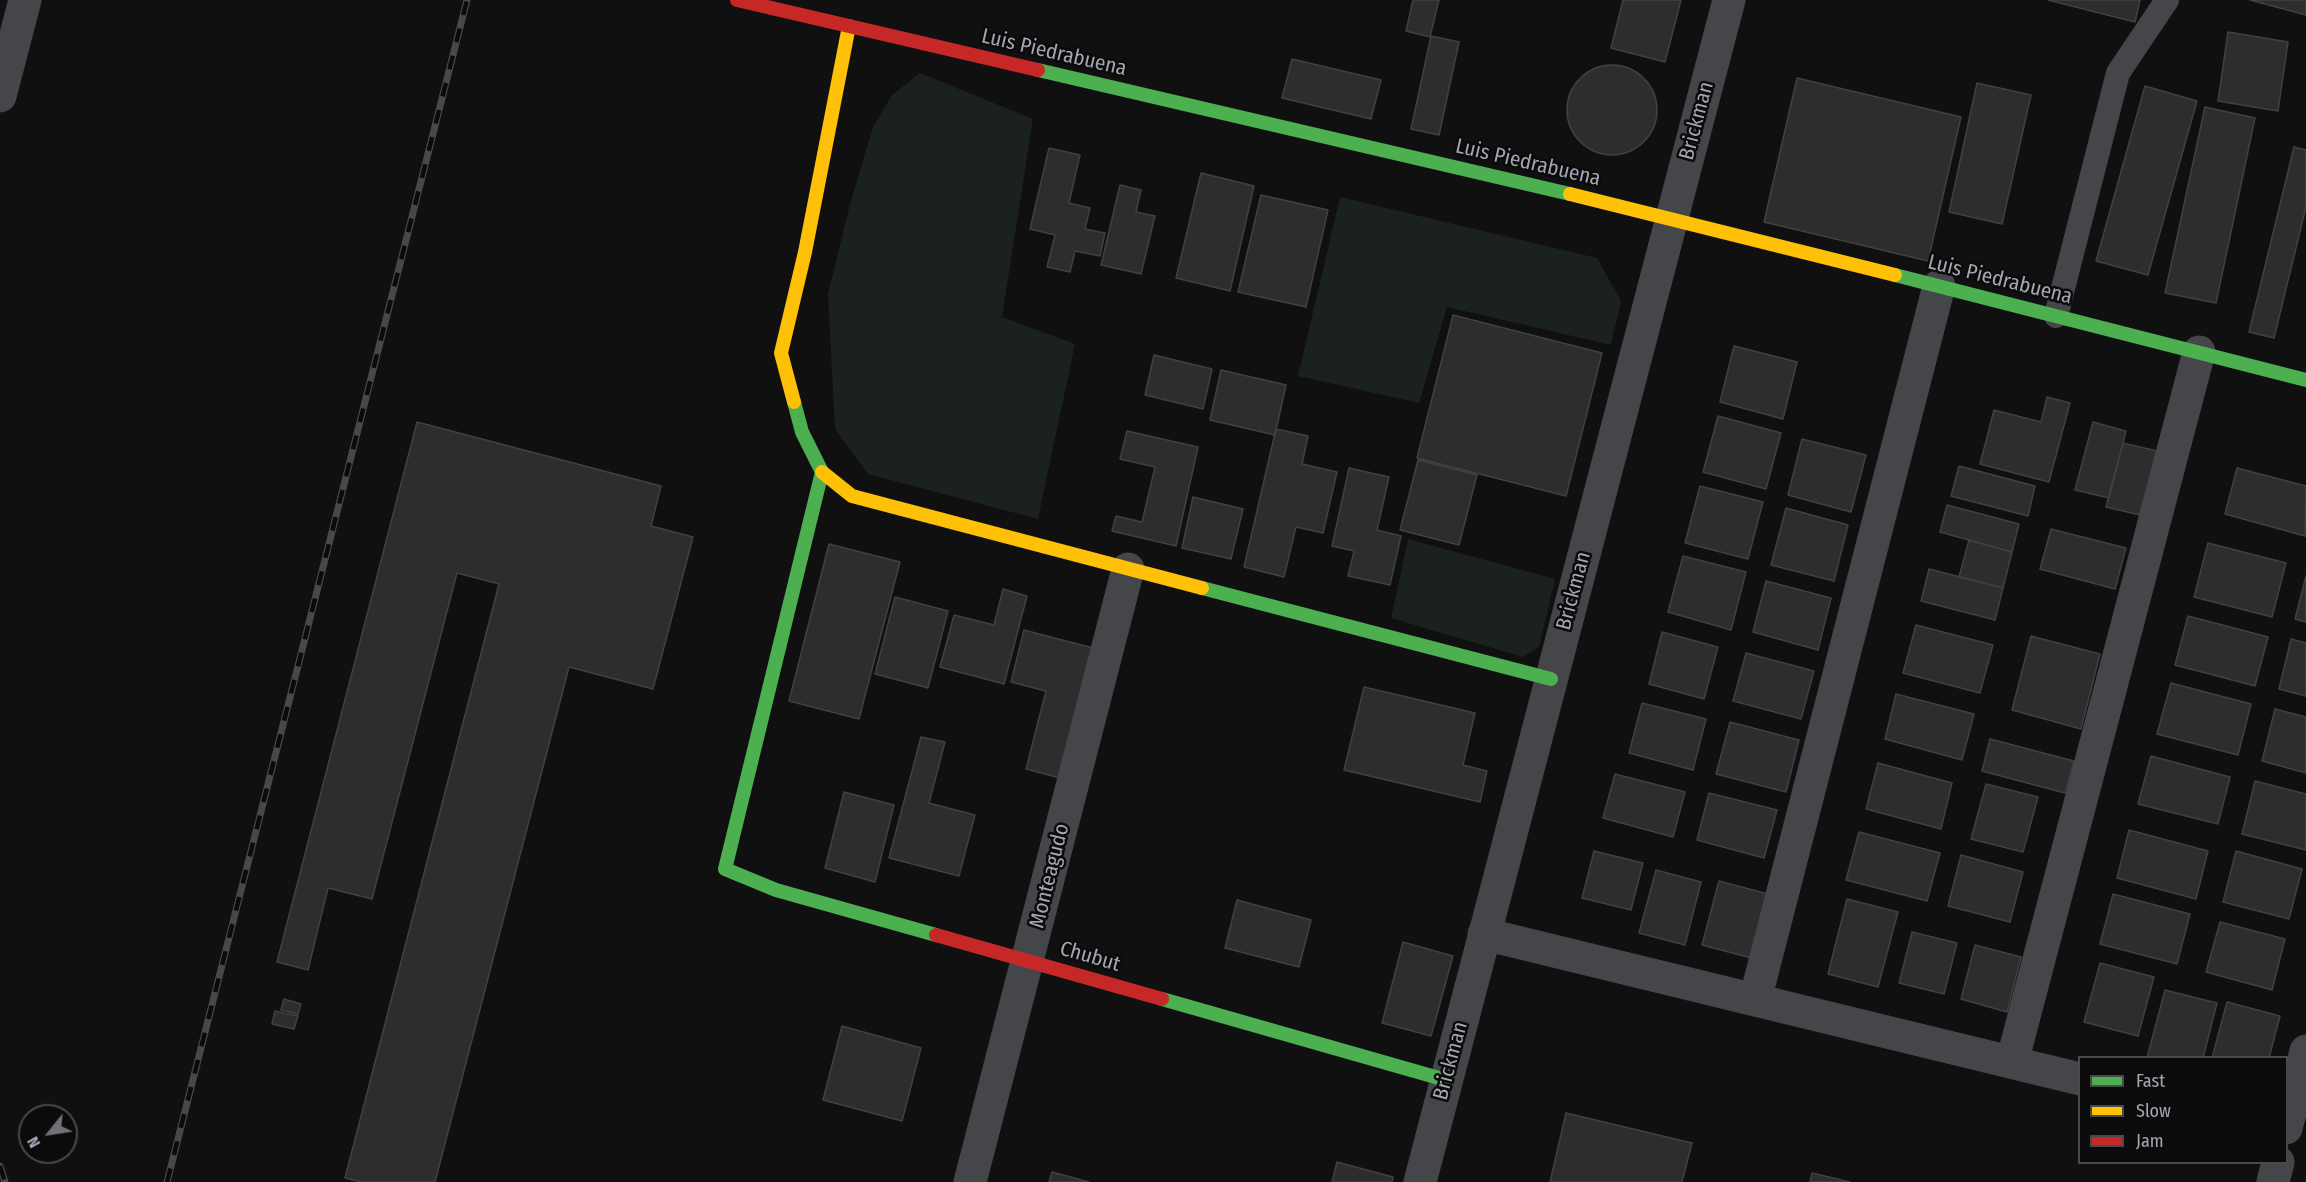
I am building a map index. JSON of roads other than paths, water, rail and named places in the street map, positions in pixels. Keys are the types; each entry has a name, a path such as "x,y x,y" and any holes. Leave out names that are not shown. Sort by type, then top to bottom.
{"street":[{"path":"0,96 24,0"},
{"name":"Luis Piedrabuena","path":"737,0 1671,219 2306,380"},
{"name":"Brickman","path":"1420,1182 1729,0"},
{"path":"849,26 805,252 781,353 802,432 822,472 852,496 1551,679"},
{"path":"1755,1000 1939,286"},
{"path":"2012,1062 2199,352"},
{"name":"Chubut","path":"822,472 725,868 776,890 1446,1080"},
{"name":"Monteagudo","path":"970,1182 1128,569"},
{"path":"1484,934 2078,1079"},
{"path":"2288,1120 2306,1051"},
{"path":"2273,1182 2278,1164"}],"lane":[{"path":"2056,316 2118,73 2167,0"}],"railway":[{"path":"167,1182 467,0"},
{"path":"0,1166 5,1182"}]}
